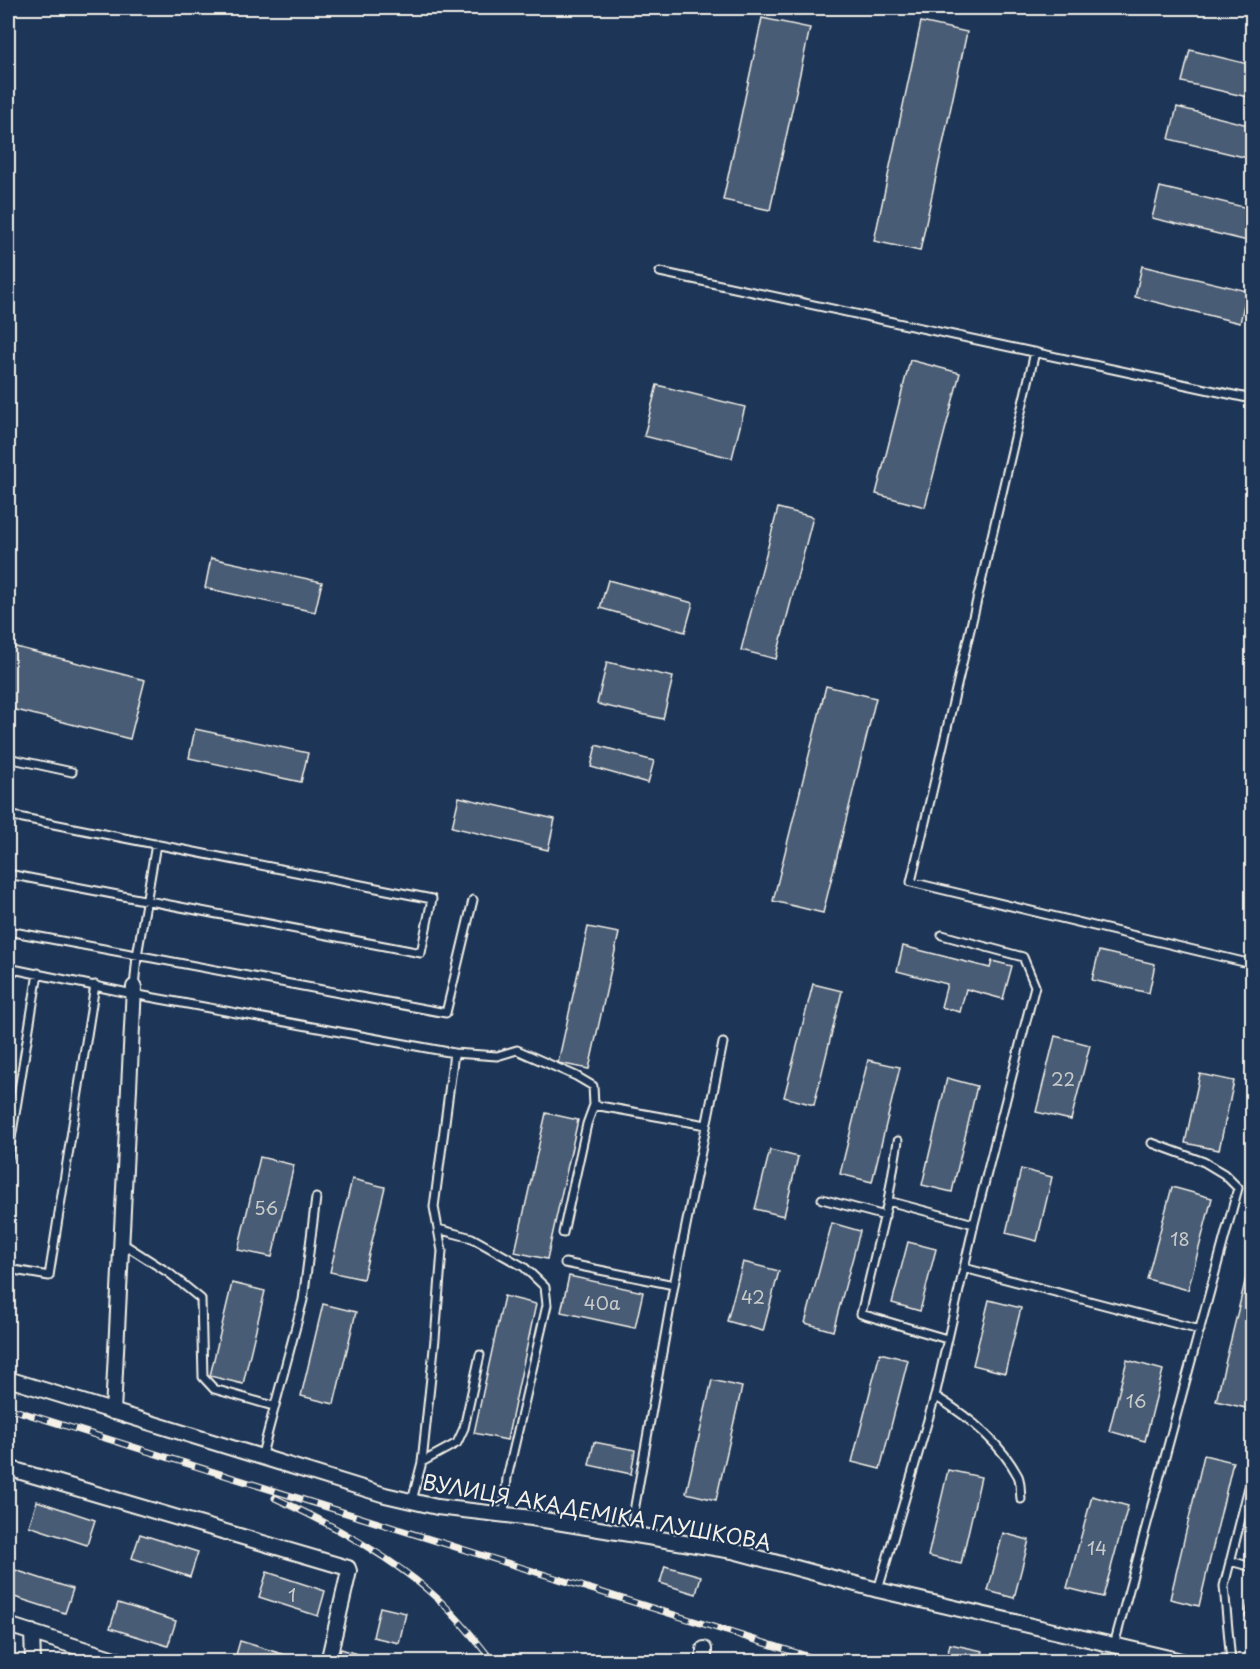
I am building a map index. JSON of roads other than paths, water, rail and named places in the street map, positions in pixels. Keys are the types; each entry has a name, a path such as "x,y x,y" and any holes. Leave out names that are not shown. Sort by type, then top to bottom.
{"street":[{"path":"113,1412 134,990"},
{"name":"ВУЛИЦЯ АКАДЕМІКА ГЛУШКОВА","path":"8,1379 261,1458 436,1507 504,1515 733,1551 878,1590 1186,1662"},
{"path":"8,1468 348,1568 328,1662"},
{"path":"8,1625 124,1662"},
{"path":"33,1632 33,1662"}],"lane":[{"path":"660,272 1252,399"},
{"path":"1035,352 911,882 1252,964"},
{"path":"8,758 72,772"},
{"path":"8,814 432,899 421,953 8,874"},
{"path":"134,990 137,956 156,844"},
{"path":"8,930 446,1013 473,900"},
{"path":"878,1590 935,1396 974,1224 1035,986 1023,957 942,935"},
{"path":"8,968 134,990 454,1053 497,1056 517,1050 576,1076 593,1086 594,1105 587,1124 562,1233"},
{"path":"8,1157 38,973"},
{"path":"8,1269 49,1276 95,985"},
{"path":"630,1534 674,1286 723,1043"},
{"path":"412,1501 422,1462 442,1251 434,1207 454,1053"},
{"path":"594,1105 706,1125"},
{"path":"898,1141 885,1216 861,1314 947,1340"},
{"path":"1114,1645 1238,1188 1224,1174 1204,1162 1152,1143"},
{"path":"261,1458 303,1299 316,1198"},
{"path":"822,1198 885,1216"},
{"path":"888,1201 974,1224"},
{"path":"438,1228 472,1238 524,1267 545,1287 547,1305 507,1478 504,1515"},
{"path":"121,1243 169,1273 201,1299 203,1377 214,1389 273,1406"},
{"path":"565,1263 674,1286"},
{"path":"964,1268 1200,1330"},
{"path":"422,1462 457,1443 464,1428 480,1355"},
{"path":"935,1396 960,1411 995,1444 1019,1478 1021,1499"},
{"path":"1231,1662 1224,1586 1252,1475"},
{"path":"1230,1561 1252,1567"}],"railway":[{"path":"8,1408 826,1662"},
{"path":"275,1498 339,1530 382,1556 421,1584 446,1607 493,1662"}]}
